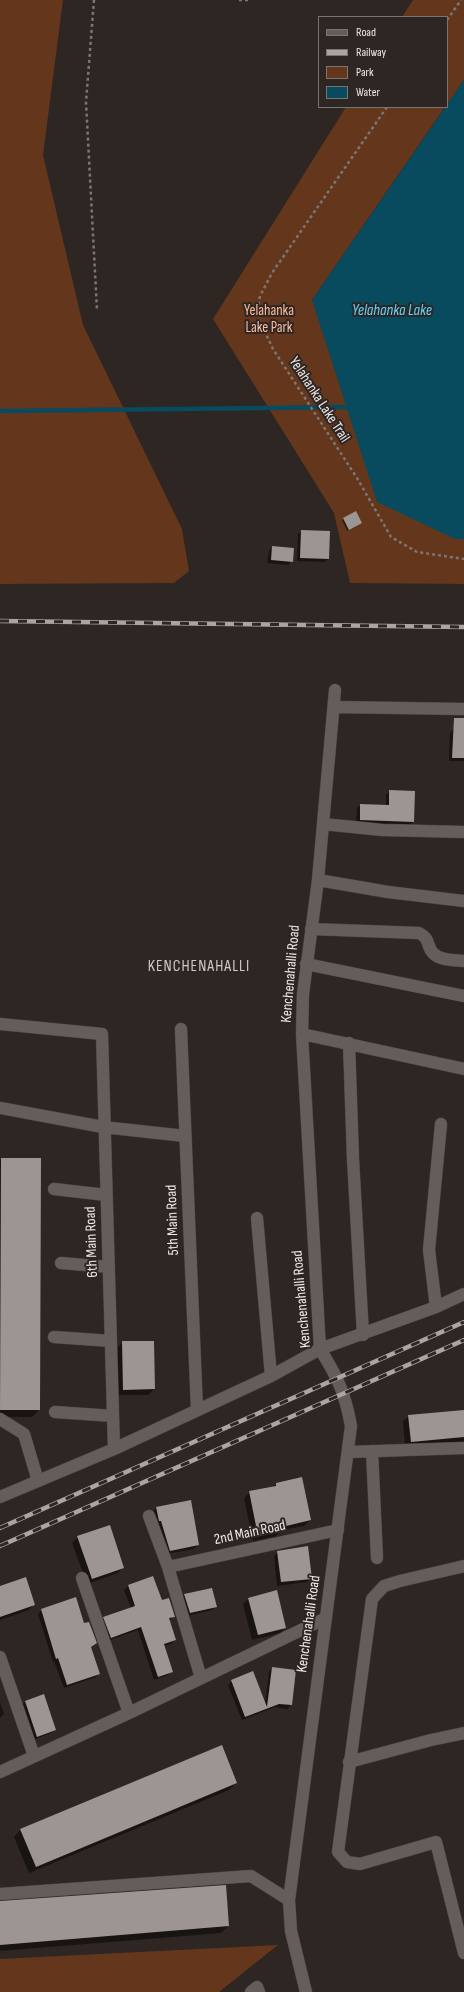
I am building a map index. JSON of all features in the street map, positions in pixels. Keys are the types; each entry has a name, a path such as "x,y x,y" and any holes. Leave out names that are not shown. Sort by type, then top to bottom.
{"street":[{"name":"Kenchenahalli Road","path":"306,1992 291,1931 289,1900 349,1452 351,1426 344,1393 338,1378 320,1349 302,1034 306,964 318,880 335,690"},
{"path":"334,707 464,710"},
{"path":"323,824 382,830 464,832"},
{"path":"318,880 388,892 464,901"},
{"path":"311,928 419,933 425,936 434,954 441,958 464,961"},
{"path":"306,964 464,996"},
{"name":"6th Main Road","path":"0,1024 102,1034 103,1127 109,1267 114,1449"},
{"name":"5th Main Road","path":"181,1029 196,1410"},
{"path":"302,1034 464,1069"},
{"path":"348,1043 363,1335"},
{"path":"0,1108 103,1127 185,1136"},
{"path":"436,1307 429,1250 441,1124"},
{"path":"54,1189 106,1195"},
{"path":"258,1218 270,1376"},
{"path":"61,1263 109,1267"},
{"path":"0,1497 114,1449 270,1376 320,1349 363,1335 436,1307 464,1294"},
{"path":"54,1337 111,1341"},
{"path":"55,1412 113,1416"},
{"path":"0,1419 24,1434 38,1481"},
{"path":"349,1452 464,1448"},
{"path":"372,1451 377,1558"},
{"path":"149,1516 168,1566 201,1678"},
{"name":"2nd Main Road","path":"168,1566 338,1530"},
{"path":"464,1566 400,1580 384,1586 372,1599 338,1852 347,1862 360,1864 436,1842 464,1952"},
{"path":"82,1578 129,1713"},
{"path":"0,1772 129,1713 326,1618"},
{"path":"0,1657 34,1756"},
{"path":"349,1762 431,1740 464,1733"},
{"path":"0,1894 251,1876 289,1900"},
{"path":"251,1992 257,1987 259,1992"}],"path":[{"path":"94,0 86,102 97,310"},
{"path":"239,0 249,0"},
{"path":"448,19 461,0"},
{"name":"Yelahanka Lake Trail","path":"386,108 272,273 260,296 257,315 273,349 356,478 391,537 417,552 464,559"}],"green space":[{"path":"0,0 63,0 43,155 83,325 182,529 189,571 174,583 0,584"},
{"path":"413,0 464,0 464,80 448,104 448,16 403,16"},
{"name":"Yelahanka Lake Park","path":"345,108 444,108 312,300 455,539 464,539 464,584 350,583 334,513 213,319"},
{"path":"278,1945 219,1992 0,1992 0,1959"}],"water":[{"name":"Yelahanka Lake","path":"464,80 464,539 455,539 377,502 312,300 445,108 448,108 448,103"}],"building":[{"path":"356,511 362,523 349,530 343,518"},
{"path":"301,530 330,531 329,559 300,558"},
{"path":"272,546 294,548 293,562 271,560"},
{"path":"454,718 464,718 464,758 452,758"},
{"path":"389,790 415,791 414,822 360,820 360,804 389,805"},
{"path":"1,1158 41,1158 40,1410 0,1410"},
{"path":"122,1341 154,1341 155,1389 123,1390"},
{"path":"464,1410 464,1437 411,1442 408,1415"},
{"path":"302,1477 311,1520 282,1527 283,1531 258,1536 249,1491 276,1486 276,1483"},
{"path":"191,1500 199,1545 170,1551 161,1521 159,1521 156,1507"},
{"path":"110,1525 124,1568 92,1579 77,1536"},
{"path":"308,1546 312,1579 281,1582 277,1551"},
{"path":"153,1576 162,1600 169,1598 175,1617 169,1618 176,1640 164,1644 173,1672 158,1677 141,1627 111,1638 103,1617 135,1606 128,1585"},
{"path":"26,1577 35,1605 0,1617 0,1586"},
{"path":"212,1588 217,1607 190,1613 184,1594"},
{"path":"277,1590 286,1628 258,1635 248,1598"},
{"path":"76,1597 84,1623 89,1622 97,1643 91,1647 100,1674 67,1685 58,1658 56,1659 41,1609"},
{"path":"272,1667 296,1670 292,1705 279,1704 245,1717 231,1680 253,1671 267,1707"},
{"path":"44,1694 56,1730 37,1737 25,1701"},
{"path":"222,1745 237,1783 36,1867 20,1829"},
{"path":"226,1885 229,1926 0,1945 0,1901"}],"waterway":[{"path":"0,411 352,407"}],"railway":[{"path":"0,621 464,627"},
{"path":"0,1528 464,1322"},
{"path":"0,1546 464,1340"}],"district":[{"name":"KENCHENAHALLI","path":"199,967"}]}
